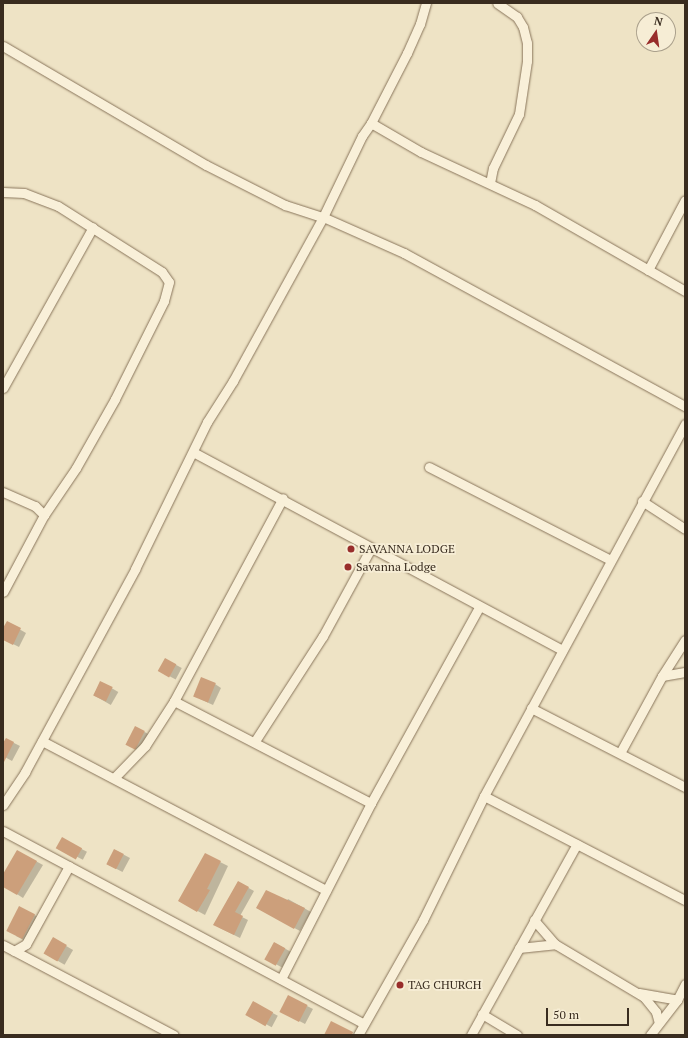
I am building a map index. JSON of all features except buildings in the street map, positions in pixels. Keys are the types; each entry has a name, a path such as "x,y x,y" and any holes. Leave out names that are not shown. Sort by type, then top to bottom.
{"street":[{"path":"3,805 42,741 135,569 193,452 323,217 362,136 371,123 420,24 426,3"},
{"path":"490,183 493,168 519,114 527,61 527,43 523,27 517,17 496,3"},
{"path":"3,46 206,165 285,204 323,217 404,253 574,348 685,406"},
{"path":"371,123 421,152 490,183 685,291"},
{"path":"3,192 24,193 48,200 162,272 169,286 164,301 115,399 76,468 44,515 3,592"},
{"path":"648,270 685,200"},
{"path":"3,387 93,228"},
{"path":"358,1035 423,920 484,796 642,501 685,424"},
{"path":"193,452 283,498 479,607 562,650"},
{"path":"429,467 611,560"},
{"path":"3,492 35,506 44,515"},
{"path":"114,778 145,746 174,700 283,498"},
{"path":"642,501 685,529"},
{"path":"255,741 323,636 371,548"},
{"path":"281,979 371,803 479,607"},
{"path":"620,753 662,676 685,640"},
{"path":"662,676 685,672"},
{"path":"174,700 371,803"},
{"path":"531,708 685,787"},
{"path":"42,741 326,890"},
{"path":"484,796 685,900"},
{"path":"3,831 364,1024"},
{"path":"471,1035 577,844"},
{"path":"14,951 26,944 69,866"},
{"path":"534,920 555,944 638,993 652,1006 659,1023"},
{"path":"519,948 555,944"},
{"path":"3,945 174,1035"},
{"path":"650,1035 678,1000 685,984"},
{"path":"638,993 678,1000"},
{"path":"482,1014 517,1035"}],"place":[{"name":"SAVANNA LODGE","path":"351,549"},
{"name":"Savanna Lodge","path":"348,567"},
{"name":"TAG CHURCH","path":"400,985"}]}
